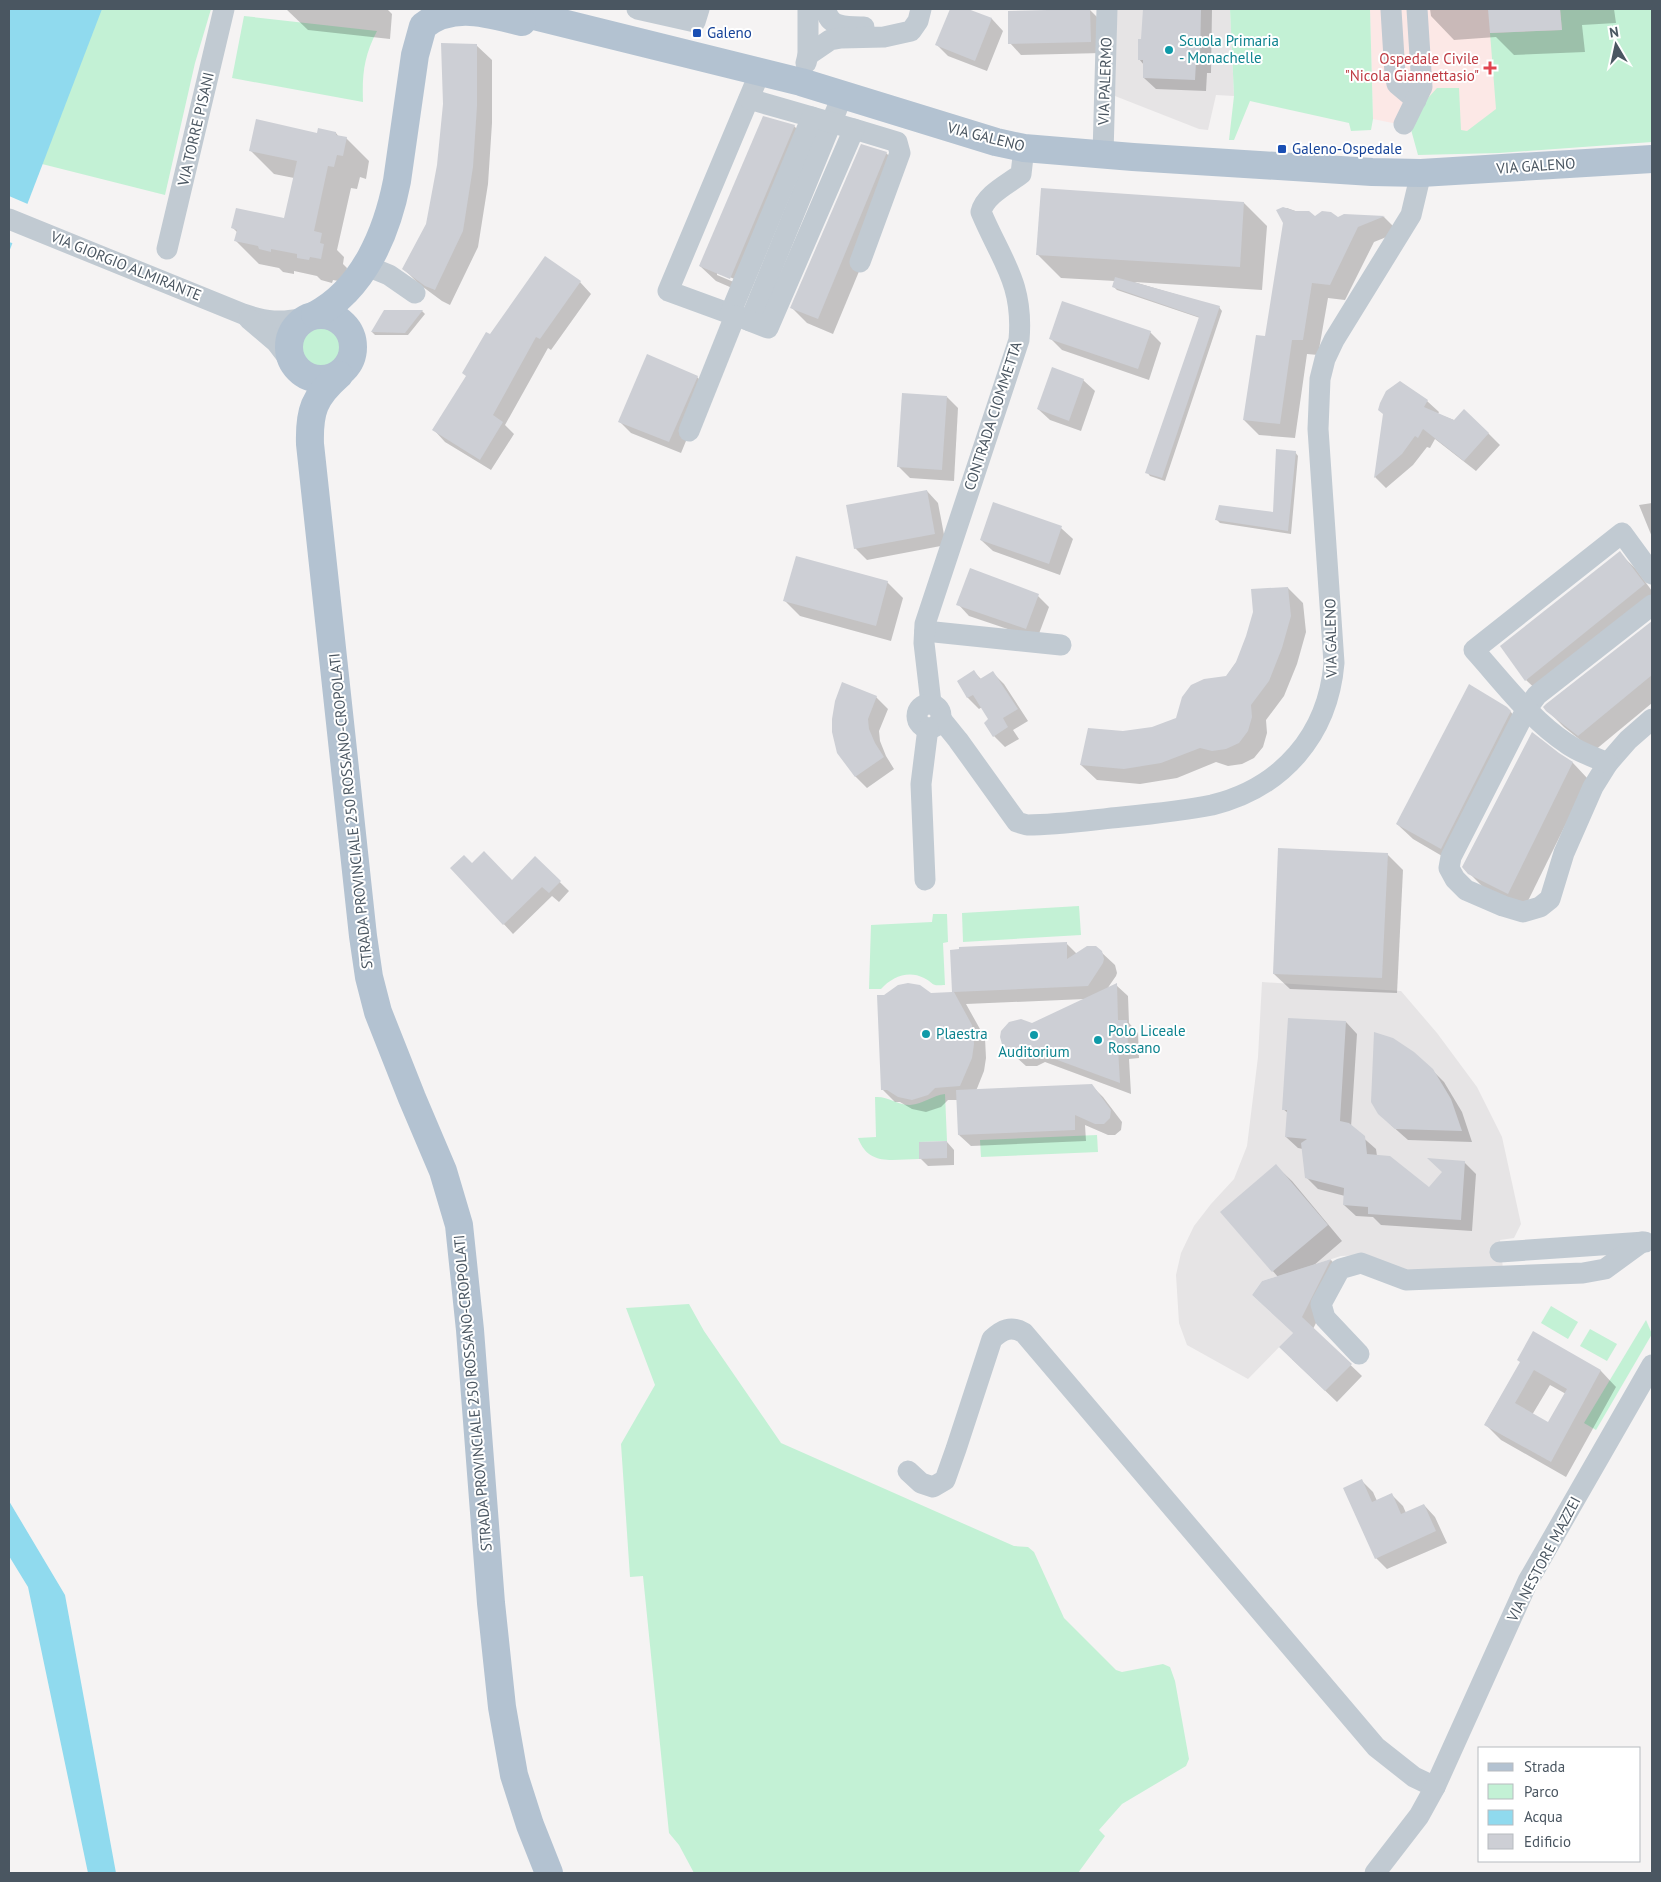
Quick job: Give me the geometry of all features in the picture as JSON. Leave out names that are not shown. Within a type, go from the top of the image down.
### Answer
[{"type":"main road","name":"VIA GALENO","points":[[506,9],[801,82],[996,142],[1024,148],[1372,172],[1421,173],[1652,158]]},
{"type":"main road","points":[[310,317],[327,315],[337,319],[346,326],[351,336],[354,346],[352,357],[347,367],[339,375],[318,380],[298,372],[288,354],[290,338],[297,324],[335,303],[344,294],[353,284],[378,245],[393,200],[418,25],[442,15],[463,10],[485,13],[580,36],[594,30],[585,18],[543,9]]},
{"type":"main road","points":[[351,336],[353,305],[369,260]]},
{"type":"main road","name":"STRADA PROVINCIALE 250 ROSSANO-CROPOLATI","points":[[292,364],[296,374],[302,419],[310,444]]},
{"type":"main road","name":"STRADA PROVINCIALE 250 ROSSANO-CROPOLATI","points":[[339,375],[322,392],[311,412],[310,444],[363,936],[369,978],[378,1012],[443,1171],[459,1226],[470,1330],[492,1612],[502,1707],[516,1782],[530,1825],[550,1873]]},
{"type":"street","name":"VIA TORRE PISANI","points":[[167,249],[224,9]]},
{"type":"street","points":[[650,10],[695,22],[699,9]]},
{"type":"street","points":[[801,82],[808,55],[808,9]]},
{"type":"street","points":[[826,9],[831,22],[848,27],[903,26],[920,15]]},
{"type":"street","name":"VIA PALERMO","points":[[1103,154],[1107,9]]},
{"type":"street","points":[[1404,124],[1422,87],[1417,9]]},
{"type":"street","points":[[1391,10],[1397,84],[1416,100]]},
{"type":"street","points":[[808,55],[830,40],[884,37],[911,31],[920,15]]},
{"type":"street","points":[[760,72],[668,291],[768,328],[854,129]]},
{"type":"street","points":[[689,431],[822,120],[843,94]]},
{"type":"street","points":[[749,99],[897,142],[900,152],[860,262]]},
{"type":"street","name":"CONTRADA CIOMMETTA","points":[[924,880],[921,784],[933,717],[924,643],[925,624],[1019,340],[1020,317],[1012,275],[982,212],[983,205],[989,198],[1021,174],[1024,148]]},
{"type":"street","name":"VIA GALENO","points":[[933,717],[958,740],[1017,822],[1027,825],[1183,810],[1214,804],[1243,794],[1263,784],[1282,771],[1303,750],[1317,726],[1327,700],[1333,680],[1334,663],[1318,429],[1320,378],[1325,359],[1334,340],[1411,215],[1421,173]]},
{"type":"street","name":"VIA GIORGIO ALMIRANTE","points":[[9,219],[243,314]]},
{"type":"street","points":[[369,260],[415,293]]},
{"type":"street","points":[[243,314],[263,320],[282,322],[310,317]]},
{"type":"street","points":[[243,314],[270,336],[292,364]]},
{"type":"street","points":[[1608,763],[1564,743],[1527,708],[1474,650],[1622,533],[1652,574]]},
{"type":"street","points":[[1652,604],[1537,695],[1527,708],[1451,857],[1450,868],[1455,879],[1466,890],[1503,906],[1524,912],[1540,907],[1550,899],[1564,853],[1593,786],[1608,763],[1628,740],[1652,719]]},
{"type":"street","points":[[925,631],[1060,645]]},
{"type":"street","points":[[1500,1252],[1647,1242]]},
{"type":"street","points":[[1359,1354],[1325,1318],[1321,1304],[1340,1269],[1361,1263],[1406,1280],[1583,1273],[1605,1270],[1647,1242]]},
{"type":"street","points":[[908,1471],[921,1483],[933,1487],[945,1480],[992,1339],[1006,1328],[1017,1329],[1030,1340],[1376,1747],[1414,1777],[1435,1787]]},
{"type":"street","name":"VIA NESTORE MAZZEI","points":[[1375,1873],[1419,1816],[1435,1787],[1528,1581],[1652,1365]]},
{"type":"shaded area","points":[[1117,9],[1230,9],[1234,96],[1216,95],[1208,130],[1199,129],[1115,96]]},
{"type":"shaded area","name":"Ospedale Civile \"Nicola Giannettasio\"","points":[[1370,9],[1630,9],[1466,138],[1373,119]]},
{"type":"shaded area","points":[[1262,982],[1401,991],[1437,1033],[1477,1087],[1502,1137],[1521,1224],[1514,1238],[1500,1240],[1503,1269],[1410,1273],[1364,1255],[1341,1256],[1262,1281],[1252,1295],[1293,1333],[1248,1379],[1187,1345],[1179,1323],[1176,1275],[1181,1253],[1194,1226],[1234,1179],[1247,1146],[1258,1057]]},
{"type":"green space","points":[[101,9],[211,9],[195,63],[165,195],[42,164]]},
{"type":"green space","points":[[1230,9],[1370,9],[1373,119],[1371,130],[1351,131],[1349,123],[1250,101],[1234,140],[1229,140],[1234,96]]},
{"type":"green space","points":[[1560,9],[1652,9],[1652,142],[1499,153],[1418,155],[1410,126],[1418,109],[1437,88],[1459,88],[1461,130],[1467,131],[1496,109],[1490,33],[1562,30]]},
{"type":"green space","points":[[244,16],[377,31],[369,49],[365,65],[363,102],[232,78]]},
{"type":"green space","points":[[321,325],[333,329],[339,335],[343,347],[339,359],[333,365],[321,369],[309,365],[303,359],[299,347],[303,335],[309,329]]},
{"type":"green space","points":[[1079,906],[1081,935],[963,942],[962,913]]},
{"type":"green space","points":[[933,914],[947,914],[948,942],[943,943],[945,985],[934,985],[924,978],[906,975],[895,978],[881,989],[869,989],[871,925],[932,922]]},
{"type":"green space","points":[[945,1094],[947,1141],[919,1142],[919,1159],[883,1159],[869,1154],[863,1147],[858,1138],[876,1137],[875,1097],[910,1105]]},
{"type":"green space","points":[[1097,1135],[1098,1152],[981,1157],[980,1140]]},
{"type":"green space","points":[[689,1304],[704,1331],[781,1443],[1014,1546],[1028,1547],[1034,1552],[1064,1618],[1116,1670],[1122,1672],[1163,1664],[1170,1667],[1175,1681],[1189,1759],[1186,1766],[1122,1804],[1099,1830],[1105,1836],[1078,1873],[694,1873],[679,1845],[669,1833],[643,1576],[630,1577],[621,1444],[655,1385],[626,1308]]},
{"type":"green space","points":[[1551,1306],[1578,1322],[1568,1339],[1541,1323]]},
{"type":"green space","points":[[1646,1320],[1652,1334],[1596,1430],[1584,1423]]},
{"type":"green space","points":[[1590,1329],[1617,1344],[1607,1361],[1580,1346]]},
{"type":"water","points":[[9,9],[102,9],[9,252]]},
{"type":"water","points":[[9,1501],[65,1595],[116,1873],[88,1873],[28,1587],[9,1556]]},
{"type":"pier","points":[[9,196],[30,205],[15,244],[9,242]]},
{"type":"building","points":[[950,9],[968,9],[992,18],[975,61],[935,45]]},
{"type":"building","points":[[1090,9],[1091,42],[1008,44],[1008,11]]},
{"type":"building","name":"Scuola Primaria - Monachelle","points":[[1143,9],[1201,9],[1200,62],[1196,62],[1195,80],[1143,78],[1143,60],[1138,60],[1138,39],[1141,39]]},
{"type":"building","points":[[1488,9],[1560,9],[1562,30],[1490,33]]},
{"type":"building","points":[[441,43],[477,44],[477,106],[473,167],[463,231],[435,290],[425,286],[402,269],[426,224],[437,165],[443,104]]},
{"type":"building","points":[[763,116],[795,125],[730,279],[699,266]]},
{"type":"building","points":[[256,119],[317,133],[318,128],[336,132],[336,135],[347,137],[343,156],[337,155],[334,167],[328,166],[314,231],[322,233],[320,243],[324,244],[321,259],[310,257],[309,260],[297,258],[297,254],[271,249],[271,252],[259,249],[258,246],[234,241],[237,230],[231,228],[236,208],[284,218],[297,161],[249,151]]},
{"type":"building","points":[[861,144],[887,152],[818,319],[790,308]]},
{"type":"building","points":[[1041,188],[1244,202],[1240,267],[1036,255]]},
{"type":"building","points":[[1283,207],[1295,211],[1309,211],[1315,216],[1322,211],[1331,212],[1338,217],[1344,214],[1385,216],[1358,227],[1330,285],[1312,283],[1303,340],[1292,340],[1280,424],[1243,420],[1256,335],[1265,336],[1283,223],[1276,210]]},
{"type":"building","points":[[545,256],[581,281],[540,339],[536,337],[493,415],[503,422],[480,460],[432,430],[466,376],[462,373],[486,332],[490,334]]},
{"type":"building","points":[[1115,277],[1220,306],[1162,478],[1145,473],[1199,317],[1112,287]]},
{"type":"building","points":[[1062,301],[1151,331],[1138,369],[1049,339]]},
{"type":"building","points":[[384,310],[423,310],[405,333],[371,332]]},
{"type":"building","points":[[647,354],[698,376],[669,442],[618,422]]},
{"type":"building","points":[[1052,367],[1084,379],[1069,421],[1037,409]]},
{"type":"building","points":[[1400,381],[1428,400],[1424,407],[1454,420],[1464,409],[1489,433],[1464,461],[1423,429],[1418,438],[1415,436],[1402,454],[1374,478],[1383,414],[1378,410],[1386,391]]},
{"type":"building","points":[[902,393],[947,396],[942,470],[897,467]]},
{"type":"building","points":[[1276,449],[1296,451],[1288,531],[1215,520],[1219,505],[1273,512]]},
{"type":"building","points":[[927,490],[935,534],[854,549],[846,505]]},
{"type":"building","points":[[993,502],[1062,526],[1049,564],[980,540]]},
{"type":"building","points":[[1620,551],[1645,584],[1525,681],[1500,646]]},
{"type":"building","points":[[796,556],[888,581],[876,626],[783,601]]},
{"type":"building","points":[[970,568],[1039,594],[1026,629],[956,605]]},
{"type":"building","points":[[1288,587],[1291,616],[1282,648],[1269,681],[1251,705],[1252,717],[1248,731],[1239,743],[1226,749],[1212,751],[1200,748],[1161,763],[1124,769],[1080,765],[1088,728],[1123,731],[1152,727],[1176,718],[1182,697],[1191,685],[1204,679],[1226,676],[1236,662],[1253,612],[1251,589]]},
{"type":"building","points":[[1652,621],[1652,675],[1578,736],[1546,711],[1543,707],[1546,704]]},
{"type":"building","points":[[974,670],[980,679],[993,671],[1018,709],[1003,718],[1008,727],[993,737],[984,723],[988,719],[973,695],[967,698],[957,681]]},
{"type":"building","points":[[842,682],[877,696],[868,719],[869,729],[884,757],[855,777],[837,753],[832,732],[835,701]]},
{"type":"building","points":[[1469,684],[1511,711],[1441,849],[1396,824]]},
{"type":"building","points":[[1532,732],[1573,762],[1508,894],[1468,874],[1462,867]]},
{"type":"building","points":[[1278,848],[1388,853],[1382,978],[1273,974]]},
{"type":"building","points":[[484,851],[512,880],[535,856],[561,881],[549,893],[542,887],[503,925],[450,868],[464,855],[472,863]]},
{"type":"building","points":[[1067,942],[1067,959],[1087,946],[1096,946],[1102,951],[1103,963],[1088,986],[954,992],[972,1025],[974,1044],[972,1058],[960,1086],[935,1088],[928,1095],[912,1100],[898,1097],[887,1090],[881,1090],[877,995],[884,995],[898,985],[908,983],[920,985],[931,993],[952,992],[950,950],[959,949],[959,947]]},
{"type":"building","points":[[1117,983],[1118,1020],[1127,1020],[1128,1047],[1118,1048],[1120,1083],[1033,1051],[1019,1056],[1003,1048],[1000,1037],[1001,1031],[1009,1022],[1021,1019],[1032,1023]]},
{"type":"building","points":[[1288,1018],[1346,1021],[1340,1121],[1349,1123],[1365,1136],[1367,1154],[1390,1156],[1429,1187],[1442,1172],[1427,1158],[1465,1161],[1461,1220],[1368,1214],[1368,1207],[1343,1205],[1344,1188],[1305,1178],[1301,1143],[1307,1139],[1285,1137],[1287,1110],[1282,1110]]},
{"type":"building","points":[[1374,1032],[1393,1038],[1414,1052],[1433,1069],[1451,1099],[1462,1131],[1395,1129],[1378,1114],[1371,1102]]},
{"type":"building","points":[[1092,1084],[1111,1110],[1110,1118],[1104,1124],[1095,1124],[1075,1115],[1075,1130],[958,1135],[956,1090]]},
{"type":"building","points":[[947,1141],[947,1158],[919,1159],[919,1142]]},
{"type":"building","points":[[1276,1164],[1328,1225],[1272,1272],[1220,1212]]},
{"type":"building","points":[[1331,1259],[1302,1317],[1352,1364],[1325,1391],[1279,1347],[1293,1333],[1252,1295],[1262,1281]]},
{"type":"building","points":[[1533,1331],[1601,1370],[1551,1462],[1484,1425],[1520,1362],[1517,1360]],"holes":[[[1534,1370],[1567,1389],[1548,1422],[1515,1403]]]},
{"type":"building","points":[[1362,1479],[1372,1502],[1392,1493],[1401,1514],[1424,1504],[1436,1531],[1375,1559],[1343,1488]]},
{"type":"place","name":"Galeno","points":[[697,33]]},
{"type":"place","name":"Scuola Primaria - Monachelle","points":[[1169,50]]},
{"type":"place","name":"Ospedale Civile \"Nicola Giannettasio\"","points":[[1490,68]]},
{"type":"place","name":"Galeno-Ospedale","points":[[1282,149]]},
{"type":"place","name":"Plaestra","points":[[926,1034]]},
{"type":"place","name":"Auditorium","points":[[1034,1035]]},
{"type":"place","name":"Polo Liceale Rossano","points":[[1098,1040]]}]
